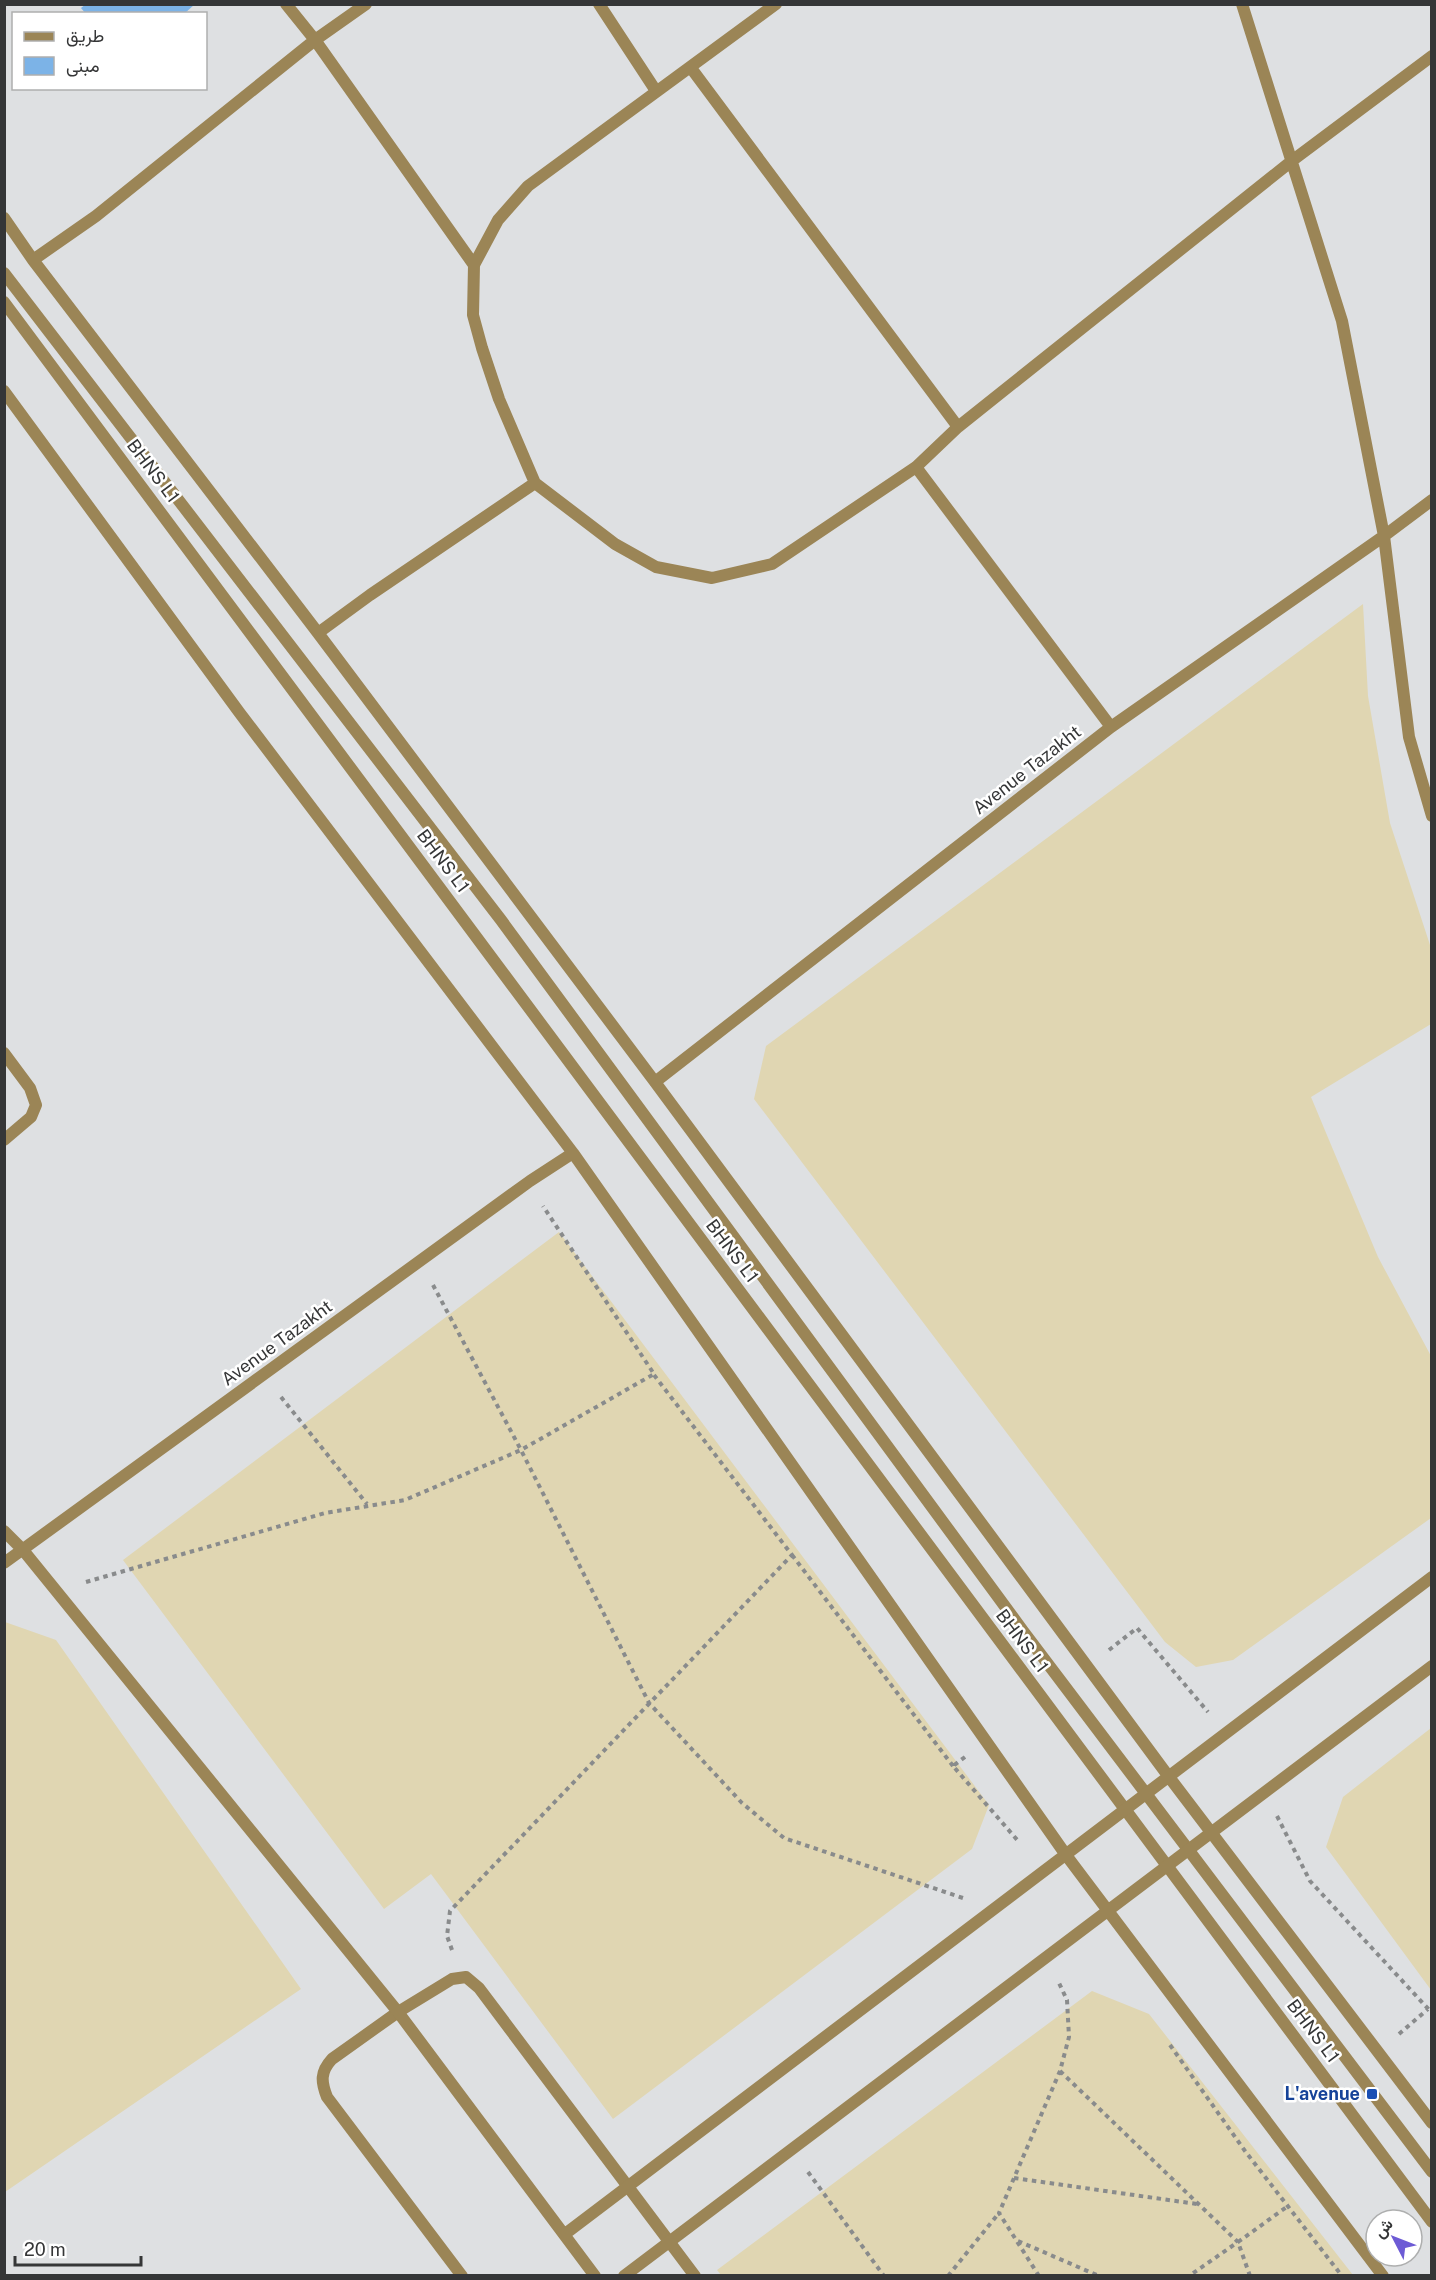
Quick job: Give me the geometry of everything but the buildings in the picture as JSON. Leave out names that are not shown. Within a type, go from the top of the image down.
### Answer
[{"type":"street","points":[[286,4],[315,40],[474,265]]},
{"type":"street","points":[[33,260],[96,216],[315,40],[366,4]]},
{"type":"street","points":[[599,4],[656,91]]},
{"type":"street","points":[[776,4],[528,186],[498,220],[474,265],[473,315],[482,348],[499,399],[535,483],[615,544],[656,567],[712,578],[772,564],[916,467],[958,428],[1293,160],[1431,56]]},
{"type":"street","points":[[1242,4],[1342,321],[1384,536],[1409,737],[1431,816]]},
{"type":"street","points":[[691,68],[958,428]]},
{"type":"street","points":[[4,218],[33,260],[318,633],[656,1082],[1168,1777],[1431,2123]]},
{"type":"street","name":"BHNS L1","points":[[4,273],[501,920],[1029,1640],[1431,2172]]},
{"type":"street","name":"BHNS L1","points":[[4,302],[1431,2222]]},
{"type":"street","points":[[4,391],[239,712],[573,1153],[1066,1855],[1383,2276]]},
{"type":"street","points":[[916,467],[1112,727]]},
{"type":"street","points":[[318,633],[535,483]]},
{"type":"street","name":"Avenue Tazakht","points":[[656,1082],[1112,727],[1384,536],[1431,500]]},
{"type":"street","points":[[4,1053],[30,1088],[36,1105],[31,1117],[4,1140]]},
{"type":"street","name":"Avenue Tazakht","points":[[4,1563],[530,1181],[573,1153]]},
{"type":"street","points":[[4,1531],[23,1550],[398,2012],[595,2276]]},
{"type":"street","points":[[565,2234],[1431,1577]]},
{"type":"street","points":[[624,2276],[1431,1666]]},
{"type":"street","points":[[462,2276],[327,2097],[322,2078],[324,2067],[332,2059],[398,2012],[452,1979],[461,1977],[466,1977],[479,1988],[695,2276]]},
{"type":"path","points":[[530,1181],[552,1222],[654,1374],[953,1766]]},
{"type":"path","points":[[420,1261],[521,1450],[649,1703],[742,1803],[784,1838],[996,1909]]},
{"type":"path","points":[[56,1591],[325,1513],[367,1504],[405,1500],[521,1450],[654,1374]]},
{"type":"path","points":[[264,1375],[367,1504]]},
{"type":"path","points":[[461,1977],[447,1936],[450,1911],[792,1554]]},
{"type":"path","points":[[1088,1667],[1137,1628],[1226,1734]]},
{"type":"path","points":[[1264,1791],[1310,1881],[1430,2011],[1378,2052]]},
{"type":"path","points":[[948,2276],[999,2213],[1060,2071],[1069,2037],[1067,2000],[1047,1956]]},
{"type":"path","points":[[1169,2043],[1245,2151],[1342,2276]]},
{"type":"path","points":[[1060,2071],[1238,2242],[1250,2276]]},
{"type":"path","points":[[791,2150],[884,2276]]},
{"type":"path","points":[[1014,2178],[1198,2204]]},
{"type":"path","points":[[1189,2276],[1288,2206]]},
{"type":"path","points":[[999,2213],[1039,2276]]},
{"type":"path","points":[[1017,2241],[1099,2276]]},
{"type":"sand","points":[[1363,604],[1368,696],[1390,823],[1431,948],[1431,1024],[1311,1097],[1378,1257],[1431,1356],[1431,1518],[1233,1660],[1196,1667],[1165,1642],[754,1099],[766,1046]]},
{"type":"sand","points":[[559,1232],[989,1805],[972,1849],[613,2119],[431,1874],[384,1909],[123,1560]]},
{"type":"sand","points":[[5,1622],[56,1640],[301,1989],[5,2192]]},
{"type":"sand","points":[[1431,1728],[1431,1990],[1326,1847],[1343,1797]]},
{"type":"sand","points":[[1092,1991],[1149,2014],[1353,2275],[721,2275],[717,2270]]},
{"type":"place","name":"L'avenue","points":[[1372,2094]]}]
